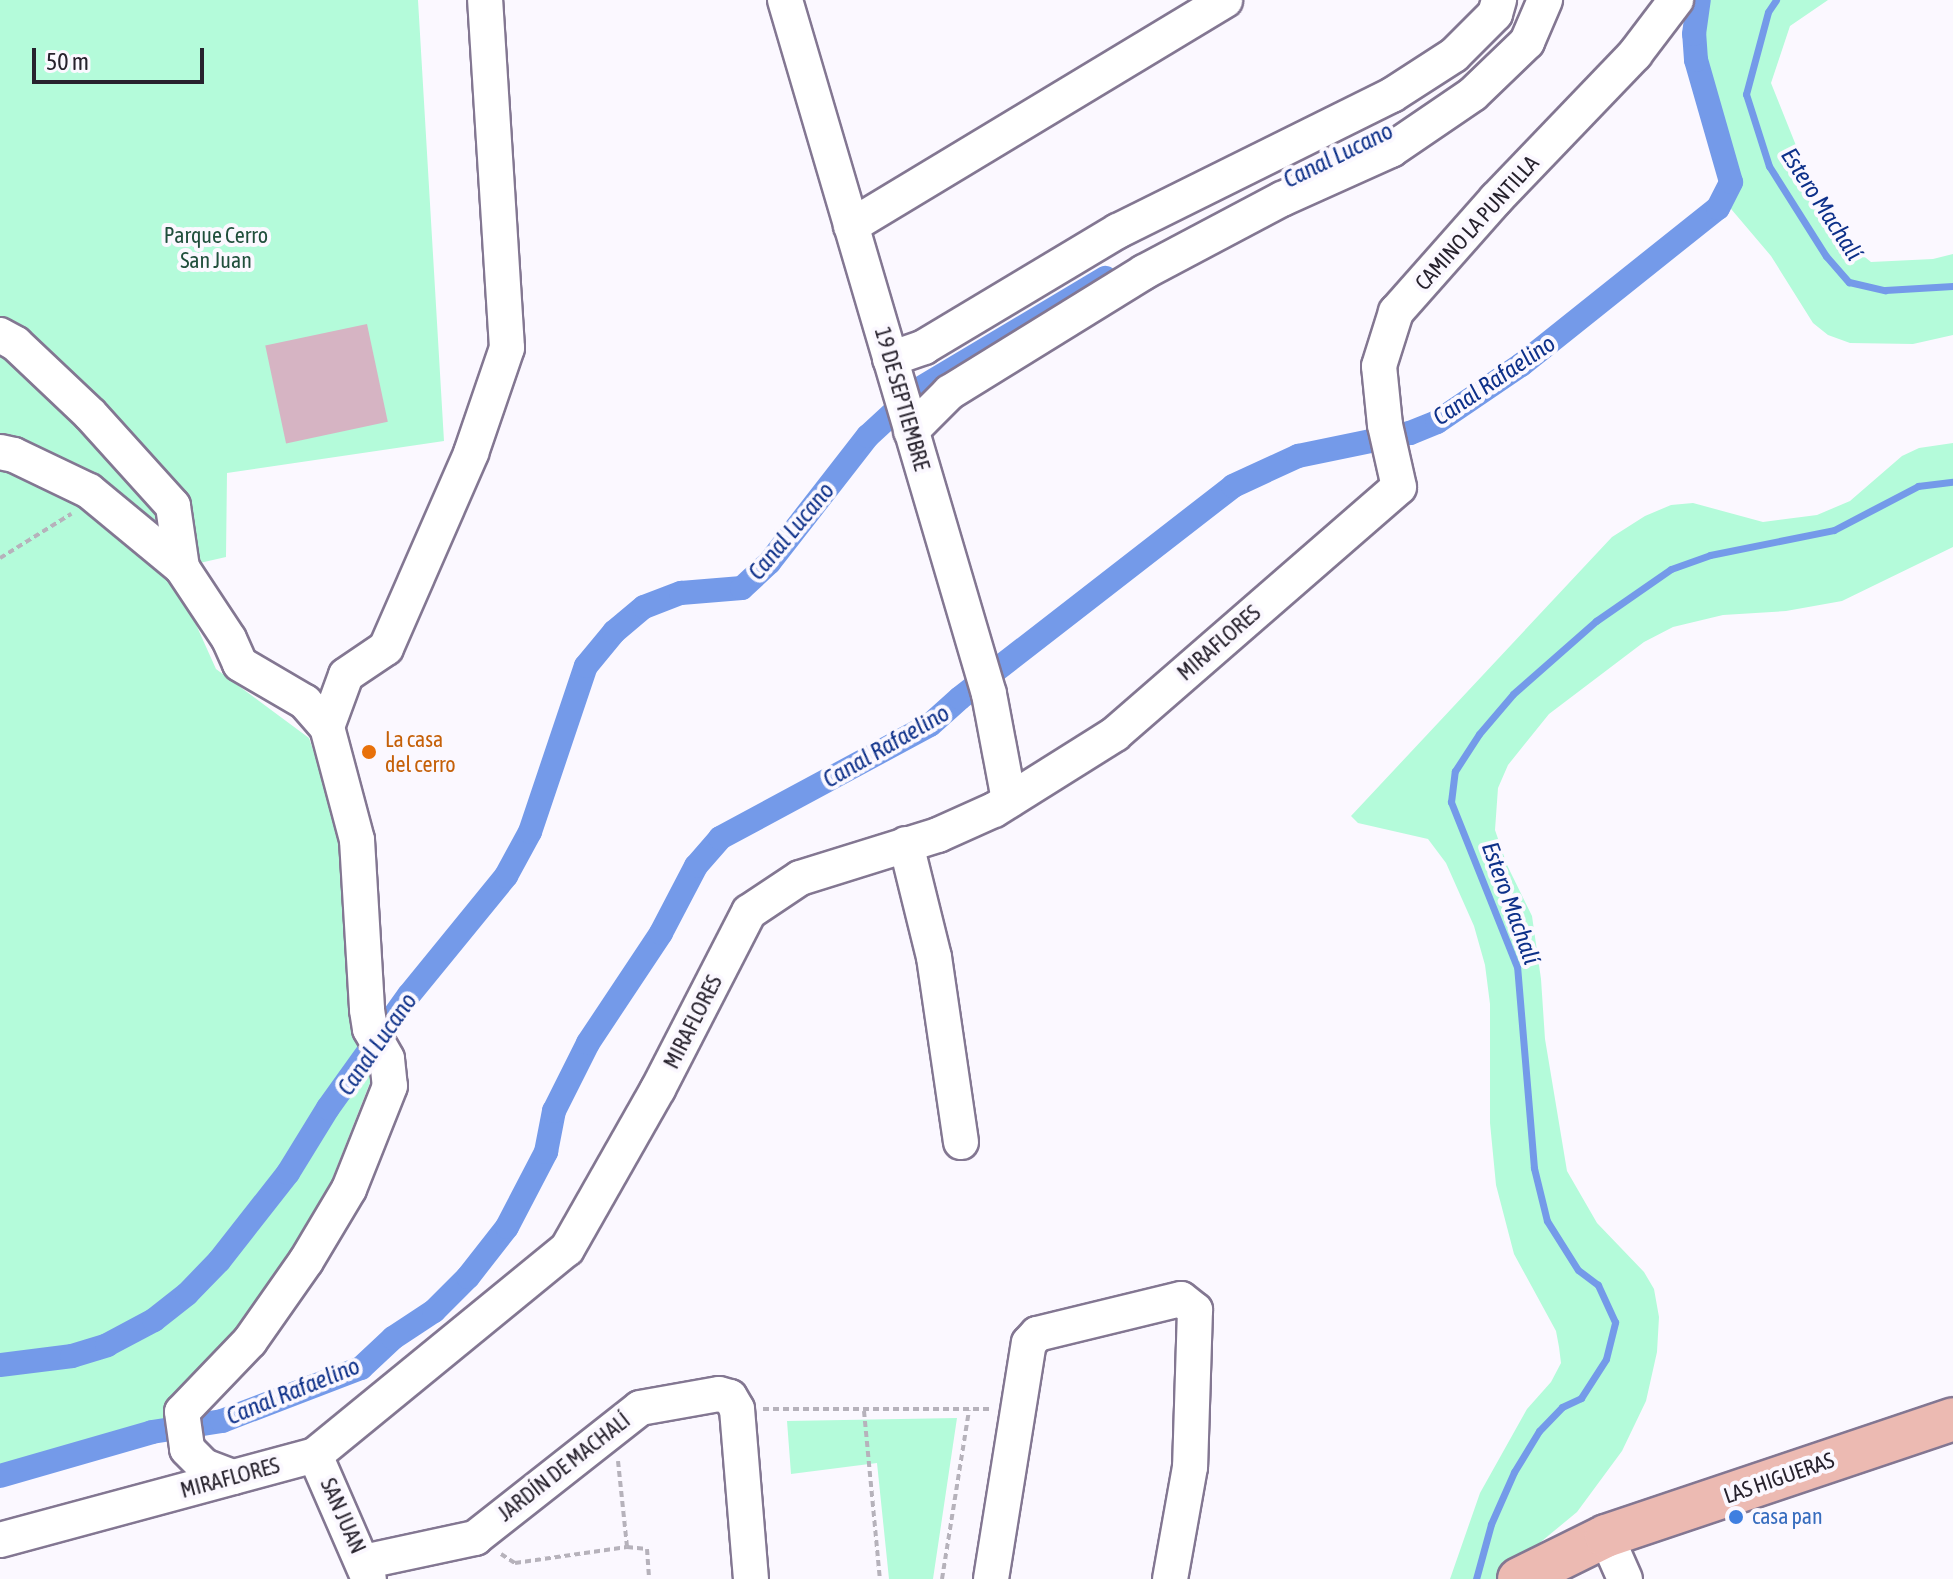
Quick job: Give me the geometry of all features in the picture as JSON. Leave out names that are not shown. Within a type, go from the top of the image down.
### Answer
[{"type":"main road","name":"LAS HIGUERAS","points":[[1519,1579],[1606,1536],[1953,1419]]},
{"type":"street","name":"19 DE SEPTIEMBRE","points":[[785,0],[984,679],[1009,800]]},
{"type":"street","points":[[851,226],[1188,9],[1225,0]]},
{"type":"street","points":[[902,400],[924,347],[1118,231],[1392,95],[1454,55],[1495,14],[1499,0]]},
{"type":"street","points":[[902,400],[950,392],[1144,272],[1282,199],[1391,150],[1473,94],[1527,42],[1545,0]]},
{"type":"street","name":"CAMINO LA PUNTILLA","points":[[1399,487],[1388,439],[1379,366],[1396,312],[1496,199],[1635,54],[1676,0]]},
{"type":"street","points":[[327,727],[346,675],[386,648],[471,453],[507,348],[494,3]]},
{"type":"street","points":[[0,335],[16,344],[90,414],[173,506],[182,568]]},
{"type":"street","points":[[0,452],[14,455],[97,498],[182,568],[229,639],[240,664],[305,702],[327,727],[357,840],[370,1029],[387,1059],[390,1086],[349,1189],[306,1261],[250,1341],[182,1424],[187,1449],[204,1466],[233,1477]]},
{"type":"street","name":"MIRAFLORES","points":[[0,1540],[315,1455],[567,1249],[658,1089],[749,912],[800,878],[938,835],[1009,800],[1115,734],[1399,487]]},
{"type":"street","points":[[906,844],[934,957],[961,1142]]},
{"type":"street","points":[[991,1579],[1029,1343],[1037,1334],[1181,1299],[1195,1310],[1190,1467],[1170,1579]]},
{"type":"street","name":"JARDÍN DE MACHALÍ","points":[[366,1570],[475,1538],[640,1408],[719,1394],[730,1397],[737,1409]]},
{"type":"street","points":[[737,1409],[751,1579]]},
{"type":"street","name":"SAN JUAN","points":[[315,1455],[366,1570]]},
{"type":"street","points":[[1606,1536],[1625,1579]]},
{"type":"path","points":[[0,558],[97,498]]},
{"type":"path","points":[[737,1409],[1018,1409]]},
{"type":"path","points":[[942,1579],[969,1410]]},
{"type":"path","points":[[864,1411],[880,1579]]},
{"type":"path","points":[[614,1427],[627,1547]]},
{"type":"path","points":[[475,1538],[515,1563],[627,1547],[647,1549],[649,1579]]},
{"type":"green space","name":"Parque Cerro San Juan","points":[[0,0],[418,0],[444,441],[227,473],[226,557],[182,567],[185,600],[216,669],[309,738],[342,834],[357,1022],[373,1075],[323,1202],[215,1365],[152,1432],[0,1476]]},
{"type":"green space","points":[[1704,0],[1828,0],[1790,26],[1771,83],[1829,228],[1871,262],[1933,259],[1953,254],[1953,335],[1913,344],[1850,343],[1828,335],[1813,323],[1771,256],[1726,203],[1734,188],[1700,59],[1698,32],[1700,6]]},
{"type":"green space","points":[[1953,443],[1953,547],[1842,601],[1786,611],[1723,615],[1673,627],[1644,642],[1549,714],[1508,765],[1498,788],[1495,830],[1507,865],[1532,916],[1545,1039],[1567,1171],[1597,1223],[1644,1272],[1654,1289],[1659,1317],[1657,1352],[1646,1401],[1622,1451],[1577,1512],[1531,1550],[1509,1579],[1450,1579],[1480,1493],[1527,1409],[1551,1382],[1561,1363],[1559,1347],[1556,1331],[1514,1254],[1496,1185],[1490,1123],[1490,1004],[1485,965],[1474,926],[1446,863],[1428,839],[1358,823],[1351,816],[1612,537],[1645,516],[1671,505],[1693,503],[1763,522],[1817,515],[1850,501],[1902,456],[1919,448]]},
{"type":"green space","points":[[957,1418],[933,1579],[889,1579],[877,1463],[791,1474],[787,1421]]},
{"type":"building","points":[[367,324],[388,422],[286,443],[265,346]]},
{"type":"waterway","name":"Canal Rafaelino","points":[[0,1476],[152,1432],[222,1421],[361,1368],[393,1338],[434,1311],[468,1277],[507,1227],[546,1152],[554,1111],[588,1043],[661,933],[696,866],[720,838],[930,725],[960,698],[1233,486],[1298,456],[1410,433],[1437,422],[1521,365],[1718,208],[1731,182],[1696,60],[1694,34],[1699,0]]},
{"type":"waterway","name":"Estero Machalí","points":[[1776,0],[1768,12],[1746,94],[1769,166],[1826,256],[1849,282],[1885,290],[1953,286]]},
{"type":"waterway","name":"Canal Lucano","points":[[0,1365],[72,1356],[107,1345],[154,1320],[187,1294],[219,1261],[288,1173],[328,1108],[409,995],[506,876],[530,832],[586,666],[614,632],[644,607],[681,593],[742,588],[769,563],[868,436],[919,389],[1105,278]]},
{"type":"waterway","name":"Estero Machalí","points":[[1476,1579],[1491,1524],[1514,1472],[1539,1431],[1562,1407],[1581,1398],[1606,1359],[1615,1322],[1598,1285],[1578,1270],[1547,1221],[1534,1168],[1517,967],[1451,802],[1455,771],[1479,734],[1513,694],[1596,621],[1671,569],[1710,555],[1834,530],[1918,486],[1953,482]]},
{"type":"place","name":"La casa del cerro","points":[[369,752]]},
{"type":"place","name":"casa pan","points":[[1736,1517]]}]
